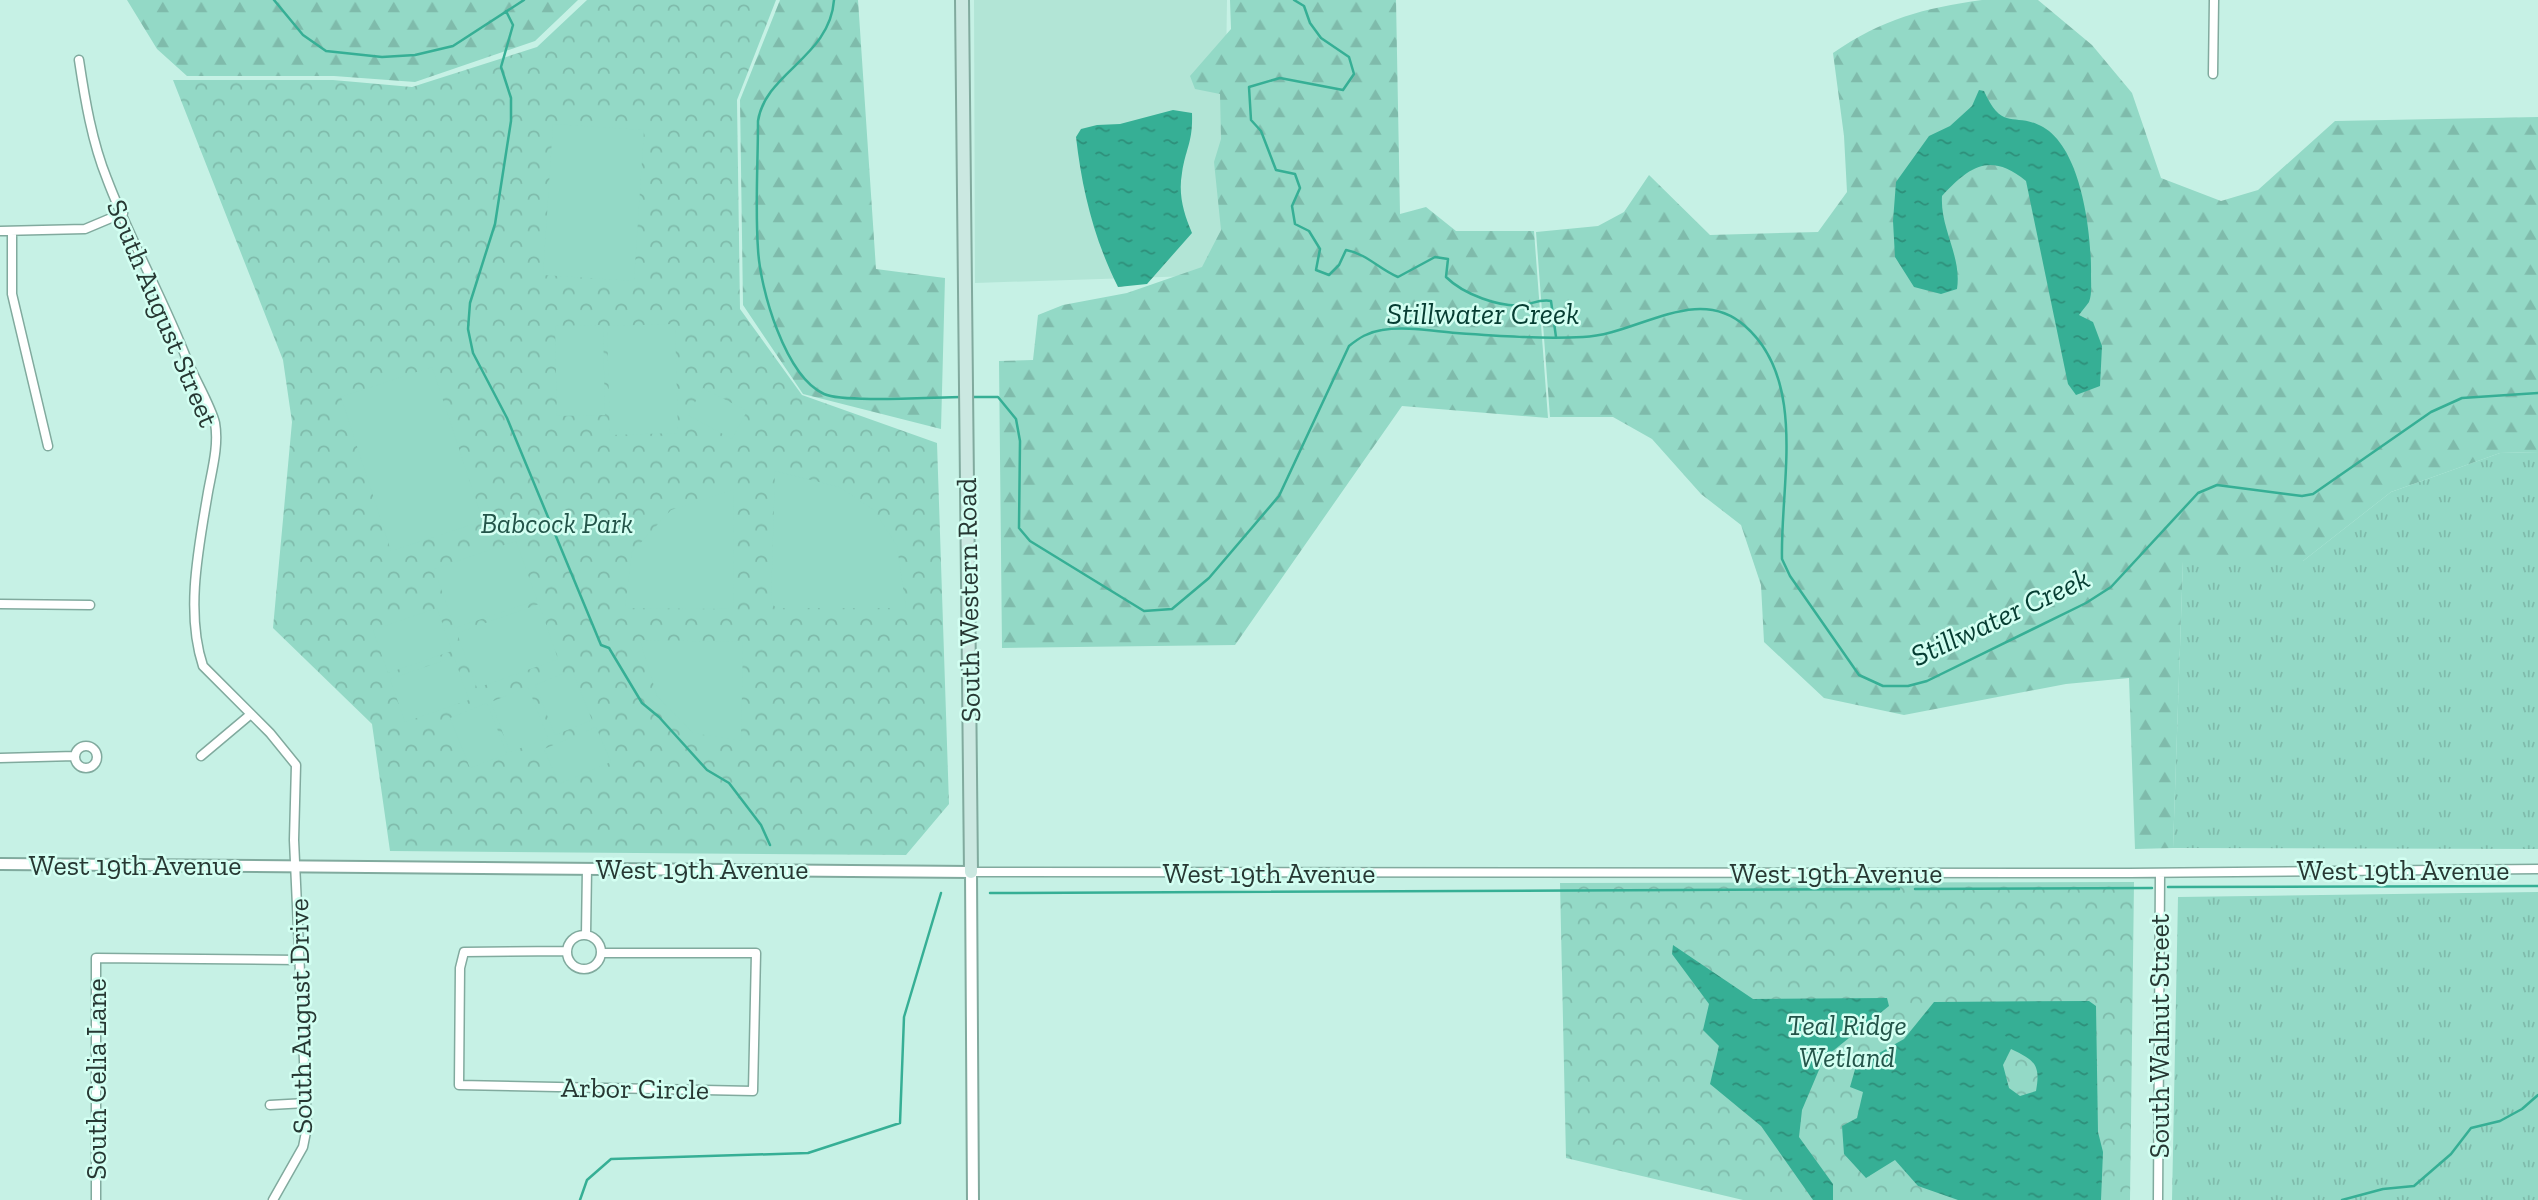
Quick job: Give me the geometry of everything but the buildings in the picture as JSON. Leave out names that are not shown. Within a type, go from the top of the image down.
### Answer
[{"type":"main road","name":"South Western Road","points":[[962,0],[971,872]]},
{"type":"street","points":[[2213,74],[2214,0]]},
{"type":"street","name":"South August Street","points":[[79,60],[85,101],[107,179],[164,300],[214,421],[214,455],[198,552],[198,653],[203,666],[251,714],[296,765],[294,840],[297,866]]},
{"type":"street","points":[[0,232],[85,229],[123,213]]},
{"type":"street","points":[[12,232],[12,294],[48,446]]},
{"type":"street","points":[[0,604],[90,605]]},
{"type":"street","points":[[201,756],[251,714]]},
{"type":"street","points":[[0,758],[75,756]]},
{"type":"street","name":"West 19th Avenue","points":[[0,864],[971,872],[2160,873],[2538,869]]},
{"type":"street","name":"South August Drive","points":[[273,1200],[303,1147],[307,1128],[297,866]]},
{"type":"street","points":[[586,935],[587,867]]},
{"type":"street","name":"South Western Road","points":[[971,872],[972,1200]]},
{"type":"street","name":"South Walnut Street","points":[[2158,1200],[2160,873]]},
{"type":"street","points":[[586,935],[599,943],[601,953],[593,966],[583,968],[570,961],[567,951],[571,940],[586,935]]},
{"type":"street","name":"Arbor Circle","points":[[567,951],[464,952],[460,968],[459,1085],[753,1091],[756,953],[601,953]]},
{"type":"street","name":"South Celia Lane","points":[[96,1200],[96,958],[299,960]]},
{"type":"street","points":[[270,1105],[306,1103]]},
{"type":"shaded area","points":[[974,0],[1227,0],[1223,275],[975,283]]},
{"type":"green space","points":[[127,0],[578,0],[535,41],[415,82],[334,76],[187,76],[157,49]]},
{"type":"green space","name":"Babcock Park","points":[[587,0],[776,0],[737,100],[740,309],[802,395],[937,443],[949,804],[906,855],[390,851],[372,724],[273,628],[292,422],[283,360],[173,80],[333,80],[412,87],[537,47]]},
{"type":"green space","points":[[780,0],[858,0],[876,269],[945,278],[941,429],[803,394],[743,305],[740,100]]},
{"type":"green space","points":[[1230,0],[1396,0],[1400,214],[1426,207],[1456,231],[1534,231],[1548,418],[1402,406],[1235,645],[1002,648],[999,361],[1033,360],[1038,315],[1063,305],[1127,293],[1202,267],[1221,230],[1214,162],[1221,139],[1220,94],[1195,89],[1190,76],[1231,29]]},
{"type":"green space","points":[[1982,0],[2038,0],[2092,45],[2132,93],[2161,178],[2221,201],[2258,190],[2335,121],[2538,117],[2538,452],[2500,453],[2391,492],[2303,561],[2183,561],[2173,848],[2135,849],[2129,678],[2066,684],[1904,715],[1824,698],[1764,642],[1761,585],[1741,525],[1701,494],[1652,439],[1613,417],[1550,417],[1536,232],[1598,226],[1624,212],[1649,175],[1710,235],[1818,232],[1847,192],[1844,136],[1833,53],[1886,23],[1922,11]]},
{"type":"green space","points":[[553,124],[644,130],[634,281],[543,275]]},
{"type":"green space","points":[[675,324],[678,433],[610,435],[607,326]]},
{"type":"green space","points":[[603,325],[605,415],[557,416],[555,326]]},
{"type":"green space","points":[[432,367],[483,521],[391,551],[341,397]]},
{"type":"green space","points":[[703,388],[747,411],[732,439],[688,415]]},
{"type":"green space","points":[[2538,452],[2538,849],[2173,848],[2183,561],[2303,561],[2391,492],[2500,453]]},
{"type":"green space","points":[[775,471],[839,487],[874,510],[897,546],[906,608],[776,608],[771,602]]},
{"type":"green space","points":[[734,489],[733,609],[625,608],[632,552],[671,510]]},
{"type":"green space","points":[[516,541],[537,600],[455,628],[434,569]]},
{"type":"green space","points":[[539,604],[558,659],[477,688],[457,633]]},
{"type":"green space","points":[[437,608],[452,651],[388,673],[373,630]]},
{"type":"green space","points":[[640,640],[743,642],[741,741],[693,733],[657,696]]},
{"type":"green space","points":[[454,657],[469,700],[405,722],[390,679]]},
{"type":"green space","points":[[572,670],[592,720],[555,735],[535,685]]},
{"type":"green space","points":[[528,687],[548,738],[510,752],[491,702]]},
{"type":"green space","points":[[487,703],[507,754],[470,768],[450,718]]},
{"type":"green space","points":[[596,727],[611,762],[559,784],[544,749]]},
{"type":"green space","name":"Teal Ridge Wetland","points":[[2134,882],[2130,1200],[1743,1200],[1566,1158],[1560,883]]},
{"type":"green space","points":[[2538,892],[2538,1200],[2172,1200],[2178,897]]},
{"type":"water","points":[[1979,90],[1984,91],[2003,117],[2033,123],[2043,127],[2056,138],[2076,173],[2087,217],[2091,259],[2090,299],[2079,315],[2093,322],[2102,346],[2100,386],[2076,395],[2068,384],[2026,181],[2002,167],[1981,166],[1971,170],[1942,196],[1944,220],[1958,277],[1957,289],[1941,294],[1914,287],[1895,257],[1893,221],[1896,182],[1929,136],[1950,126],[1972,106]]},
{"type":"water","points":[[1173,110],[1192,113],[1181,197],[1192,233],[1147,284],[1118,287],[1090,214],[1076,137],[1081,129],[1120,124]]},
{"type":"water","points":[[1673,945],[1753,999],[1887,998],[1889,1006],[1824,1058],[1802,1110],[1799,1137],[1833,1184],[1833,1200],[1813,1200],[1761,1126],[1710,1084],[1719,1046],[1703,1030],[1709,1004],[1672,954]]},
{"type":"water","points":[[2089,1001],[2096,1006],[2098,1132],[2103,1152],[2101,1200],[1958,1200],[1918,1186],[1895,1160],[1866,1178],[1844,1154],[1842,1126],[1857,1118],[1863,1092],[1850,1087],[1856,1066],[1904,1039],[1934,1002]],"holes":[[[2011,1049],[2034,1064],[2037,1075],[2036,1091],[2020,1096],[2009,1088],[2003,1065]]]},
{"type":"waterway","name":"Stillwater Creek","points":[[274,0],[303,35],[326,51],[382,57],[415,55],[453,46],[524,0]]},
{"type":"waterway","name":"Stillwater Creek","points":[[834,0],[830,20],[821,36],[772,90],[763,104],[758,121],[758,249],[769,308],[777,330],[798,369],[810,384],[824,394],[869,399],[962,397]]},
{"type":"waterway","points":[[1294,0],[1304,6],[1310,23],[1321,38],[1349,57],[1354,74],[1343,90],[1280,78],[1249,87],[1251,120],[1261,131],[1276,170],[1295,174],[1300,188],[1292,206],[1295,224],[1309,231],[1320,249],[1316,270],[1329,275],[1339,265],[1346,250],[1398,277],[1435,257],[1448,259],[1446,277],[1462,289],[1482,298],[1514,305],[1551,301],[1556,337]]},
{"type":"waterway","points":[[506,11],[513,25],[501,67],[511,98],[511,121],[495,224],[470,303],[468,329],[473,353],[507,418],[601,645],[609,648],[642,703],[659,717],[707,770],[729,783],[761,825],[770,845]]},
{"type":"waterway","name":"Stillwater Creek","points":[[972,397],[998,397],[1016,419],[1020,441],[1019,528],[1030,541],[1144,611],[1172,609],[1209,578],[1279,496],[1349,346],[1364,336],[1400,328],[1520,337],[1583,337],[1603,334],[1687,310],[1707,309],[1726,314],[1745,326],[1765,349],[1777,375],[1784,404],[1786,435],[1782,559],[1790,576],[1859,675],[1883,686],[1908,686],[1927,681],[2086,603],[2111,587],[2198,493],[2217,485],[2302,496],[2313,494],[2431,412],[2462,398],[2538,393]]},
{"type":"waterway","points":[[2168,887],[2538,886]]},
{"type":"waterway","points":[[1915,889],[2152,888]]},
{"type":"waterway","points":[[990,893],[1899,889]]},
{"type":"waterway","points":[[580,1200],[587,1180],[611,1159],[808,1153],[900,1123],[904,1017],[941,893]]},
{"type":"waterway","points":[[2342,1200],[2383,1189],[2414,1186],[2451,1154],[2471,1128],[2500,1121],[2522,1109],[2538,1095]]}]
